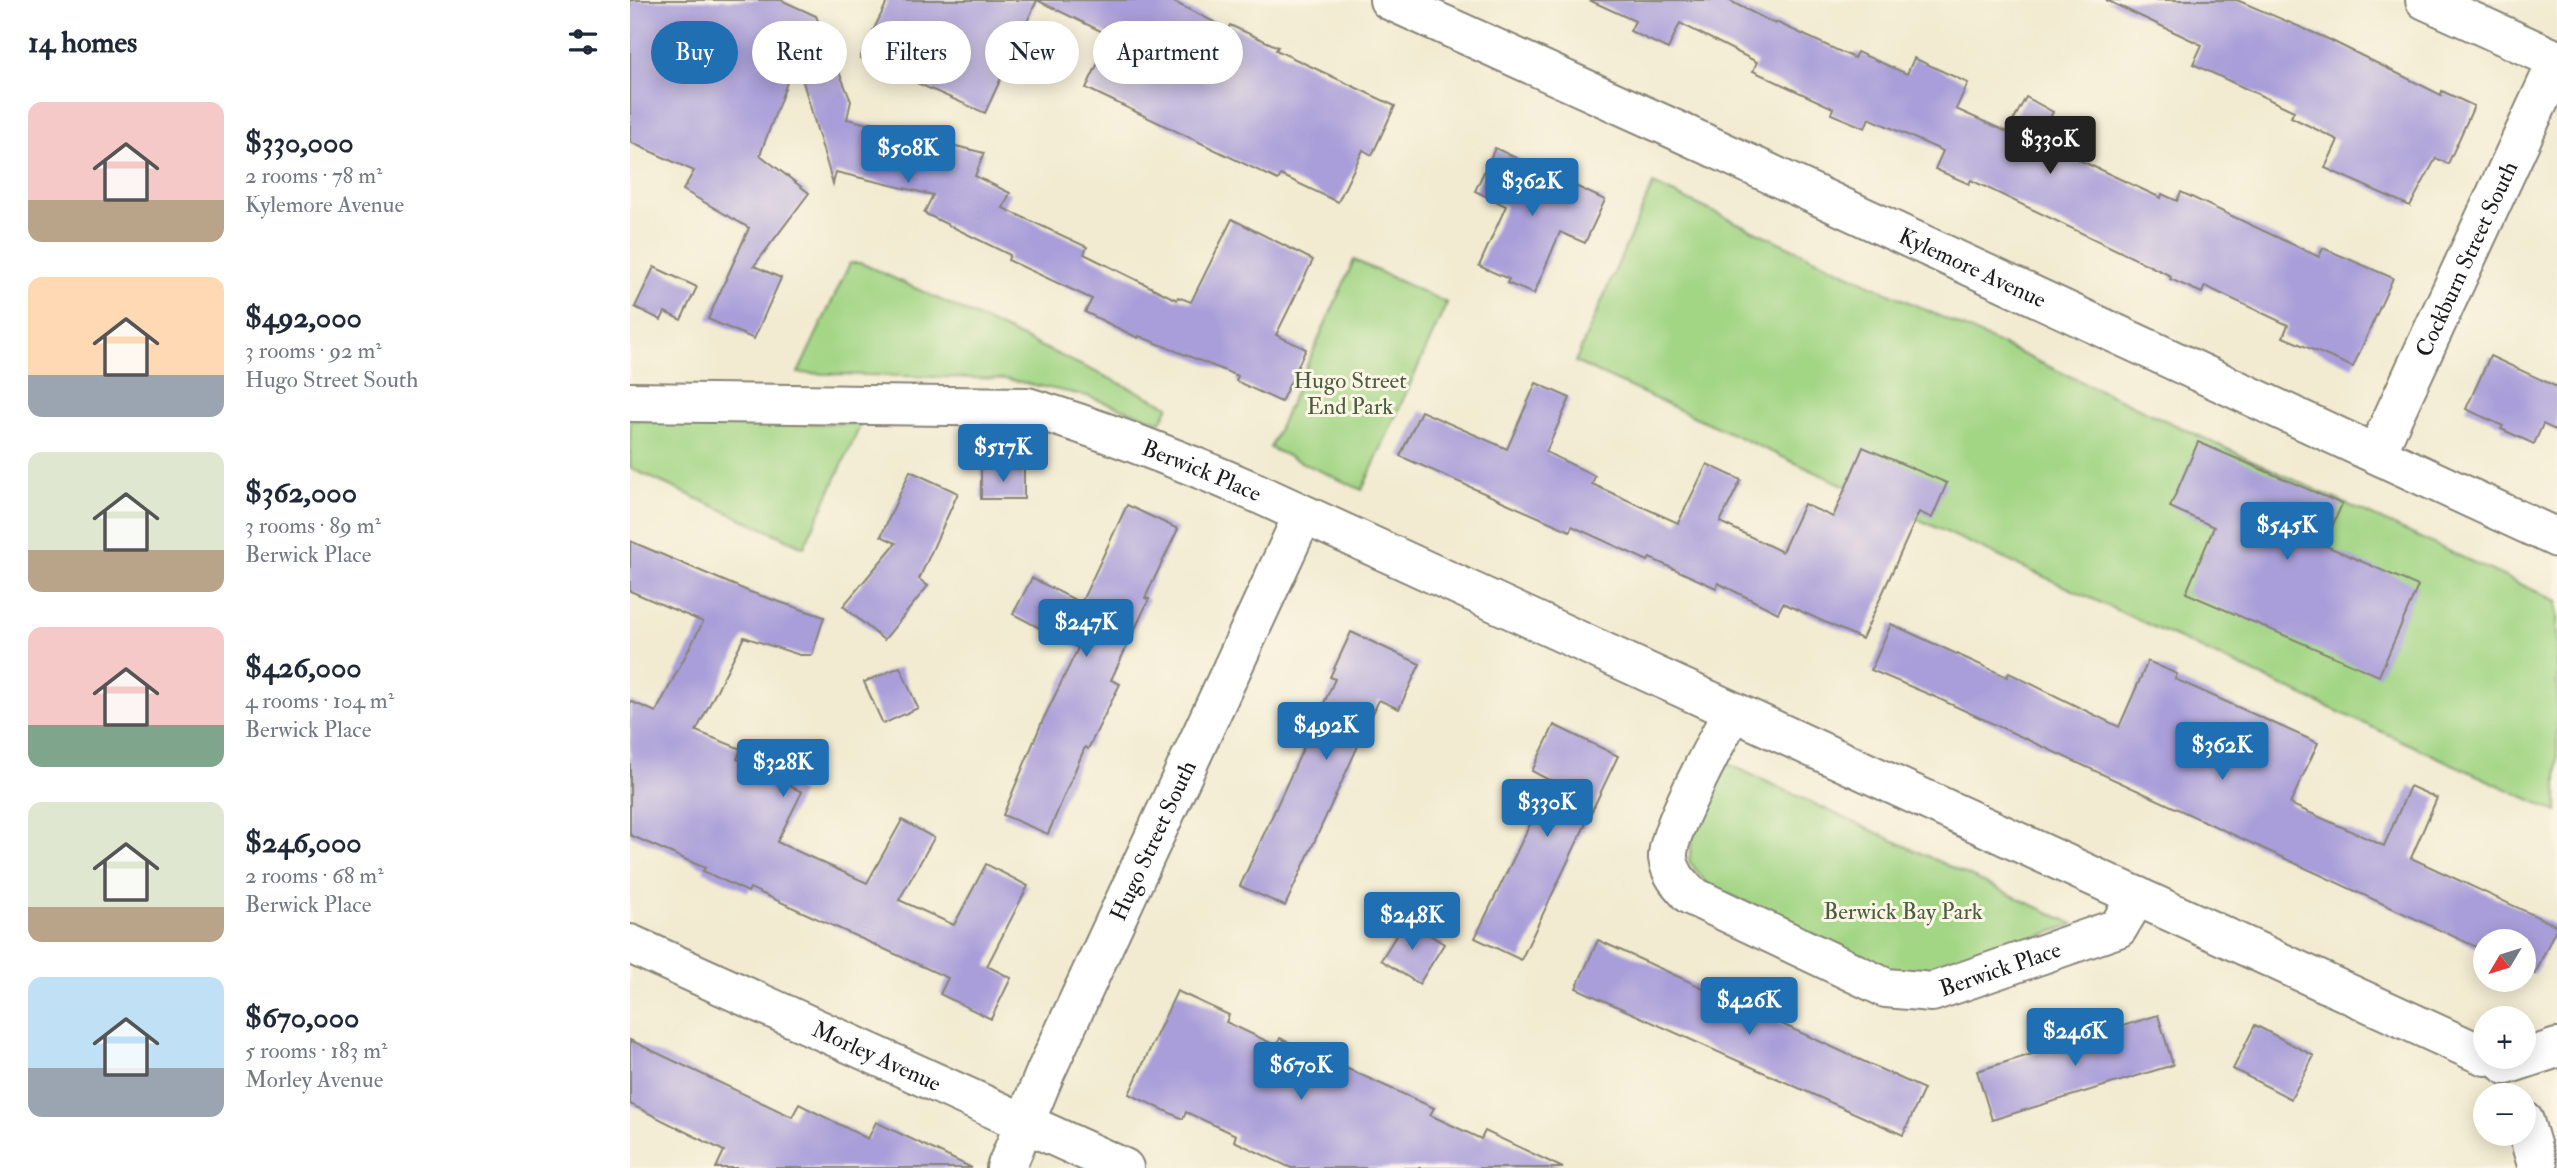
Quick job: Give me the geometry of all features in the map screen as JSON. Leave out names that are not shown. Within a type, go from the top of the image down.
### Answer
[{"type":"street","name":"Kylemore Avenue","points":[[1389,0],[2557,538]]},
{"type":"street","points":[[2425,0],[2557,61]]},
{"type":"street","name":"Cockburn Street South","points":[[2376,454],[2557,61]]},
{"type":"street","name":"Berwick Place","points":[[630,402],[1027,407],[1078,422],[1177,458],[1303,515],[2137,896],[2473,1056]]},
{"type":"street","name":"Hugo Street South","points":[[1006,1168],[1046,1070],[1303,515]]},
{"type":"street","name":"Berwick Place","points":[[1732,712],[1672,833],[1668,856],[1674,877],[1690,895],[1886,988],[1932,992],[2118,928],[2137,896]]},
{"type":"street","name":"Morley Avenue","points":[[630,944],[1124,1168]]},
{"type":"street","points":[[2536,1055],[2557,1048]]},
{"type":"street","points":[[2531,1146],[2538,1168]]},
{"type":"green space","points":[[1653,184],[2557,601],[2557,812],[1575,362]]},
{"type":"green space","name":"Hugo Street End Park","points":[[1354,260],[1447,303],[1362,490],[1270,448]]},
{"type":"green space","points":[[850,263],[861,263],[1169,406],[1161,422],[1087,396],[1006,379],[798,373]]},
{"type":"green space","points":[[630,420],[861,424],[804,547],[630,468]]},
{"type":"green space","name":"Berwick Bay Park","points":[[1722,761],[2074,924],[1926,976],[1886,970],[1707,884],[1689,861],[1694,827]]},
{"type":"building","points":[[630,0],[781,0],[816,16],[818,21],[752,21],[752,84],[786,84],[760,155],[809,193],[754,266],[781,278],[754,339],[708,319],[749,228],[683,190],[694,171],[630,142]]},
{"type":"building","points":[[888,0],[1037,0],[1027,21],[985,21],[985,84],[998,84],[985,113],[919,84],[971,84],[971,21],[878,21]]},
{"type":"building","points":[[1037,0],[1170,0],[1212,21],[1093,21],[1093,27]]},
{"type":"building","points":[[1589,0],[1728,0],[1775,24],[1776,22],[1854,58],[1857,52],[1907,74],[1914,58],[1968,83],[1956,109],[2007,132],[2026,97],[2053,112],[2041,136],[2082,155],[2079,160],[2161,198],[2162,194],[2177,201],[2181,192],[2319,257],[2323,248],[2393,278],[2353,367],[2283,337],[2288,325],[2205,286],[2202,293],[2170,279],[2171,276],[1971,180],[1969,184],[1935,169],[1943,151],[1869,118],[1865,128],[1831,114],[1833,108],[1753,71],[1757,62],[1680,23],[1668,49],[1630,31],[1635,21]]},
{"type":"building","points":[[2106,0],[2237,0],[2328,39],[2441,95],[2442,91],[2474,106],[2448,164],[2436,158],[2410,206],[2325,168],[2338,140],[2291,117],[2294,111],[2193,64],[2202,45]]},
{"type":"building","points":[[1243,31],[1278,47],[1276,50],[1395,106],[1372,155],[1363,150],[1338,202],[1281,175],[1278,180],[1086,88],[1093,73],[1093,84],[1243,84]]},
{"type":"building","points":[[804,84],[844,84],[851,101],[847,119],[984,153],[975,176],[1010,193],[1003,208],[1087,247],[1084,254],[1177,300],[1178,297],[1191,302],[1232,219],[1313,260],[1276,335],[1306,349],[1281,402],[1236,381],[1238,376],[1139,336],[1138,338],[1085,312],[1092,299],[1008,260],[1010,255],[924,213],[933,195],[836,172],[833,184]]},
{"type":"building","points":[[1495,148],[1605,200],[1585,243],[1560,232],[1534,294],[1507,283],[1509,279],[1479,266],[1506,206],[1475,191]]},
{"type":"building","points":[[654,267],[697,287],[681,320],[665,312],[661,320],[635,307]]},
{"type":"building","points":[[2490,356],[2557,387],[2557,431],[2543,424],[2534,444],[2466,409]]},
{"type":"building","points":[[1536,383],[1570,398],[1546,452],[1595,476],[1592,484],[1678,523],[1707,464],[1741,480],[1720,522],[1782,552],[1804,504],[1833,517],[1863,447],[1947,483],[1932,518],[1919,512],[1862,639],[1783,603],[1778,613],[1718,583],[1716,588],[1572,526],[1570,531],[1400,456],[1421,411],[1507,449]]},
{"type":"building","points":[[2198,442],[2342,504],[2324,545],[2418,586],[2379,676],[2186,593],[2214,527],[2170,507]]},
{"type":"building","points":[[981,469],[1024,469],[1024,499],[981,499]]},
{"type":"building","points":[[910,471],[958,493],[919,579],[928,586],[884,640],[843,606],[896,543],[881,536]]},
{"type":"building","points":[[1127,505],[1178,529],[1145,598],[1149,599],[1111,680],[1120,684],[1088,749],[1085,747],[1048,834],[1003,815],[1042,722],[1078,648],[1013,614],[1032,578],[1081,603]]},
{"type":"building","points":[[630,541],[750,592],[824,617],[812,655],[800,655],[744,637],[696,731],[741,749],[737,759],[802,792],[777,842],[867,883],[902,820],[934,838],[899,900],[954,925],[986,864],[1028,886],[987,966],[1011,978],[991,1019],[940,994],[948,978],[750,888],[748,892],[703,871],[705,868],[630,835],[630,701],[656,712],[703,622],[630,591]]},
{"type":"building","points":[[1891,624],[2007,677],[2009,673],[2119,727],[2148,661],[2177,674],[2175,679],[2318,743],[2290,804],[2384,846],[2410,786],[2437,798],[2411,858],[2557,926],[2536,972],[2536,929],[2473,929],[2473,945],[1933,696],[1871,670]]},
{"type":"building","points":[[1351,632],[1420,664],[1399,709],[1379,700],[1285,906],[1240,886],[1335,679],[1330,677]]},
{"type":"building","points":[[900,667],[918,708],[883,724],[864,682]]},
{"type":"building","points":[[1554,725],[1618,756],[1521,960],[1475,938],[1551,781],[1532,771]]},
{"type":"building","points":[[1406,920],[1444,944],[1419,984],[1381,960]]},
{"type":"building","points":[[1598,940],[1924,1089],[1903,1135],[1576,988]]},
{"type":"building","points":[[1177,991],[1229,1015],[1226,1022],[1277,1046],[1280,1038],[1434,1108],[1430,1115],[1481,1139],[1485,1131],[1563,1168],[1291,1168],[1234,1141],[1236,1135],[1186,1112],[1183,1119],[1129,1094]]},
{"type":"building","points":[[2158,1015],[2173,1065],[1992,1120],[1977,1071]]},
{"type":"building","points":[[2255,1025],[2314,1056],[2291,1099],[2233,1069]]},
{"type":"building","points":[[630,1040],[792,1117],[799,1104],[868,1139],[876,1122],[972,1168],[716,1168],[724,1151],[630,1104]]}]
